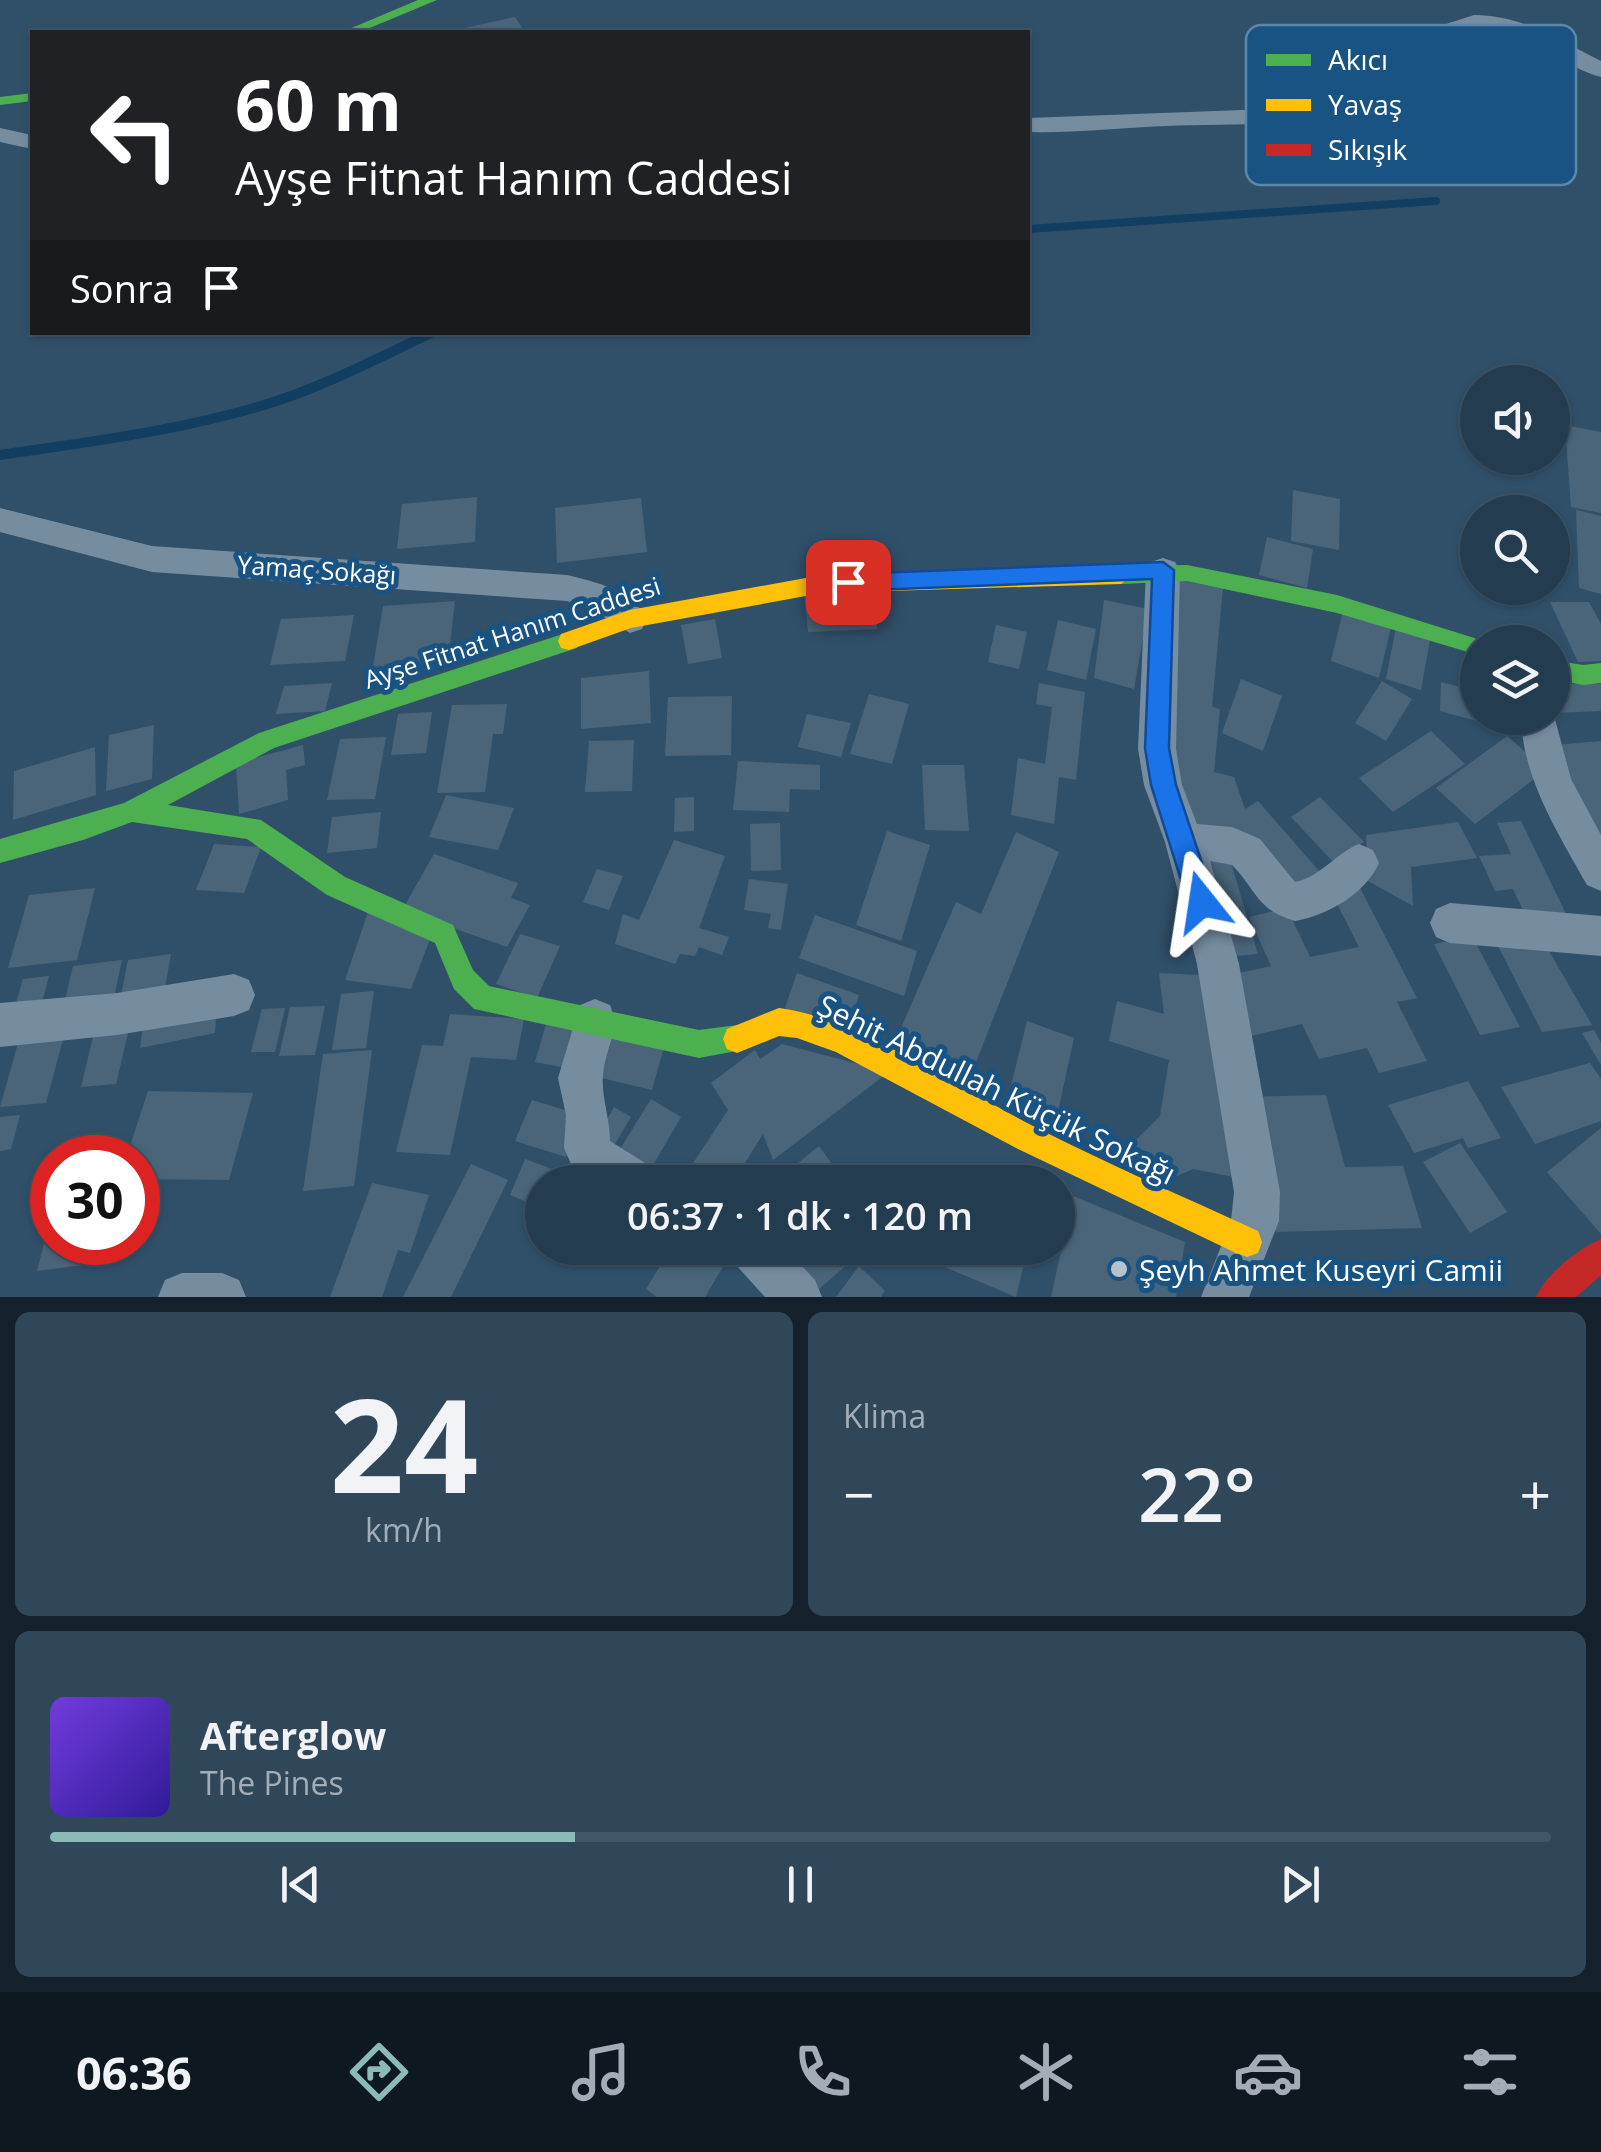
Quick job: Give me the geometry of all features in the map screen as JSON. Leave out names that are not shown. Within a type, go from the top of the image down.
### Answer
[{"type":"street","points":[[354,30],[430,0]]},
{"type":"street","points":[[1461,25],[1476,20],[1501,25]]},
{"type":"street","points":[[1576,57],[1601,70]]},
{"type":"street","points":[[0,102],[30,96]]},
{"type":"street","points":[[1030,125],[1246,118]]},
{"type":"street","points":[[0,136],[30,142]]},
{"type":"street","name":"Yamaç Sokağı","points":[[0,520],[152,559],[567,588],[600,597],[630,618]]},
{"type":"street","points":[[1163,570],[1157,748],[1163,785],[1185,842],[1218,964],[1257,1192],[1255,1220],[1225,1297]]},
{"type":"street","name":"Ayşe Fitnat Hanım Caddesi","points":[[4,860],[132,811],[268,740],[521,658],[630,618],[822,584],[1163,570],[1293,593],[1460,641]]},
{"type":"street","points":[[1570,672],[1601,673]]},
{"type":"street","points":[[1541,735],[1542,751],[1563,804],[1601,872]]},
{"type":"street","name":"Şehit Abdullah Küçük Sokağı","points":[[132,811],[252,828],[336,886],[444,934],[472,993],[698,1044],[726,1043],[780,1022],[797,1024],[843,1041],[1028,1140],[1247,1242]]},
{"type":"street","points":[[1185,842],[1233,846],[1248,853],[1278,895],[1296,902],[1314,898],[1359,863]]},
{"type":"street","points":[[1450,924],[1601,936]]},
{"type":"street","points":[[0,1025],[118,1014],[234,995]]},
{"type":"street","points":[[595,1020],[580,1078],[588,1115],[588,1148],[605,1165]]},
{"type":"street","points":[[1552,1297],[1601,1254]]},
{"type":"street","points":[[768,1265],[798,1297]]},
{"type":"street","points":[[182,1297],[222,1297]]},
{"type":"building","points":[[515,17],[524,30],[456,30]]},
{"type":"building","points":[[1570,426],[1601,432],[1601,513],[1571,507]]},
{"type":"building","points":[[1293,490],[1340,499],[1339,550],[1291,541]]},
{"type":"building","points":[[477,497],[475,542],[397,549],[402,504]]},
{"type":"building","points":[[641,498],[647,552],[557,563],[555,508]]},
{"type":"building","points":[[1576,510],[1601,516],[1601,594],[1579,588]]},
{"type":"building","points":[[1267,537],[1313,549],[1307,588],[1259,575]]},
{"type":"building","points":[[1177,577],[1223,587],[1212,707],[1220,709],[1214,772],[1234,777],[1245,809],[1258,801],[1327,880],[1290,895],[1188,838],[1164,759]]},
{"type":"building","points":[[875,591],[877,629],[808,632],[804,593]]},
{"type":"building","points":[[1104,600],[1148,609],[1134,689],[1094,678]]},
{"type":"building","points":[[455,601],[448,662],[373,667],[383,606]]},
{"type":"building","points":[[1589,602],[1601,624],[1601,661],[1578,662],[1570,645],[1570,625],[1561,625],[1551,605]]},
{"type":"building","points":[[1343,611],[1391,627],[1379,678],[1331,661]]},
{"type":"building","points":[[354,615],[345,661],[270,665],[281,619]]},
{"type":"building","points":[[715,619],[722,658],[688,664],[681,625]]},
{"type":"building","points":[[1058,620],[1096,629],[1086,680],[1047,670]]},
{"type":"building","points":[[996,625],[1027,632],[1019,669],[988,662]]},
{"type":"building","points":[[1396,627],[1430,640],[1421,690],[1386,679]]},
{"type":"building","points":[[649,671],[651,723],[581,729],[581,678]]},
{"type":"building","points":[[1241,679],[1282,696],[1263,751],[1222,733]]},
{"type":"building","points":[[1382,681],[1412,699],[1386,741],[1355,723]]},
{"type":"building","points":[[1441,682],[1460,687],[1460,716],[1440,711]]},
{"type":"building","points":[[332,683],[325,711],[276,714],[284,686]]},
{"type":"building","points":[[1039,683],[1085,692],[1076,780],[1059,777],[1054,824],[1011,815],[1018,758],[1045,764],[1052,707],[1036,704]]},
{"type":"building","points":[[1570,684],[1601,684],[1601,711],[1570,712]]},
{"type":"building","points":[[869,694],[909,704],[892,764],[850,754]]},
{"type":"building","points":[[732,696],[731,755],[665,756],[668,697]]},
{"type":"building","points":[[507,704],[503,734],[493,734],[485,792],[437,793],[452,705]]},
{"type":"building","points":[[432,712],[426,753],[391,755],[398,714]]},
{"type":"building","points":[[807,714],[851,723],[841,757],[798,747]]},
{"type":"building","points":[[154,725],[152,779],[106,791],[109,735]]},
{"type":"building","points":[[1431,731],[1465,764],[1393,812],[1359,778]]},
{"type":"building","points":[[1507,736],[1546,770],[1475,824],[1436,788]]},
{"type":"building","points":[[386,737],[375,799],[327,800],[340,739]]},
{"type":"building","points":[[634,740],[632,791],[585,792],[589,741]]},
{"type":"building","points":[[1601,741],[1601,854],[1543,746]]},
{"type":"building","points":[[303,745],[305,765],[286,770],[288,800],[239,814],[236,763]]},
{"type":"building","points":[[95,747],[96,795],[13,820],[14,771]]},
{"type":"building","points":[[738,761],[820,765],[820,790],[790,789],[789,812],[733,810]]},
{"type":"building","points":[[922,765],[964,765],[969,831],[925,830]]},
{"type":"building","points":[[446,795],[514,808],[498,850],[429,837]]},
{"type":"building","points":[[694,797],[694,831],[674,832],[675,798]]},
{"type":"building","points":[[1320,797],[1364,842],[1334,863],[1291,817]]},
{"type":"building","points":[[381,812],[377,848],[327,853],[332,817]]},
{"type":"building","points":[[1521,821],[1571,924],[1531,927],[1513,889],[1495,891],[1479,856],[1511,854],[1497,823]]},
{"type":"building","points":[[1458,822],[1477,858],[1411,867],[1413,906],[1368,881],[1366,835]]},
{"type":"building","points":[[780,823],[781,870],[751,871],[750,824]]},
{"type":"building","points":[[887,831],[930,845],[901,941],[856,925]]},
{"type":"building","points":[[1016,832],[1059,852],[965,1090],[890,1053],[956,902],[981,914]]},
{"type":"building","points":[[674,840],[725,856],[699,928],[729,937],[722,955],[699,947],[695,956],[680,954],[675,964],[615,944],[623,914],[639,920]]},
{"type":"building","points":[[214,844],[261,847],[244,893],[196,890]]},
{"type":"building","points":[[1227,849],[1258,954],[1223,957],[1193,851]]},
{"type":"building","points":[[434,854],[518,883],[511,898],[530,905],[507,947],[402,910]]},
{"type":"building","points":[[597,869],[623,876],[609,910],[583,902]]},
{"type":"building","points":[[749,879],[788,884],[781,930],[768,928],[771,914],[744,910]]},
{"type":"building","points":[[1358,884],[1417,998],[1397,1002],[1427,1061],[1379,1073],[1367,1048],[1319,1059],[1302,1024],[1247,1037],[1221,977],[1271,966],[1249,917],[1287,908],[1310,957],[1359,947],[1330,890]]},
{"type":"building","points":[[95,888],[77,960],[8,968],[29,895]]},
{"type":"building","points":[[369,909],[432,934],[411,989],[345,980]]},
{"type":"building","points":[[815,915],[917,951],[904,996],[799,958]]},
{"type":"building","points":[[520,934],[560,946],[537,998],[496,984]]},
{"type":"building","points":[[1472,936],[1520,1027],[1480,1035],[1434,944]]},
{"type":"building","points":[[1543,941],[1592,1025],[1542,1032],[1496,942]]},
{"type":"building","points":[[171,954],[163,999],[119,1006],[128,960]]},
{"type":"building","points":[[122,960],[112,1007],[62,1013],[73,966]]},
{"type":"building","points":[[797,973],[859,995],[848,1030],[785,1008]]},
{"type":"building","points":[[1159,973],[1217,976],[1249,1180],[1193,1169],[1166,1181],[1131,1145],[1160,1116],[1169,1060],[1109,1041],[1117,1001],[1164,1014]]},
{"type":"building","points":[[49,976],[40,1010],[13,1013],[23,979]]},
{"type":"building","points":[[374,991],[366,1048],[332,1050],[341,994]]},
{"type":"building","points":[[217,1001],[215,1033],[140,1048],[144,1016]]},
{"type":"building","points":[[325,1006],[315,1055],[279,1056],[290,1007]]},
{"type":"building","points":[[285,1008],[275,1052],[251,1052],[262,1009]]},
{"type":"building","points":[[450,1014],[524,1019],[516,1060],[471,1057],[450,1155],[396,1152],[422,1045],[443,1046]]},
{"type":"building","points":[[547,1021],[584,1028],[572,1069],[535,1062]]},
{"type":"building","points":[[1027,1021],[1074,1038],[1057,1116],[1008,1098]]},
{"type":"building","points":[[1594,1030],[1601,1043],[1601,1065],[1582,1033]]},
{"type":"building","points":[[65,1032],[46,1103],[0,1107],[20,1036]]},
{"type":"building","points":[[602,1032],[664,1047],[652,1090],[589,1075]]},
{"type":"building","points":[[128,1033],[116,1084],[81,1087],[93,1037]]},
{"type":"building","points":[[782,1044],[889,1072],[773,1160],[763,1134],[744,1165],[692,1165],[728,1110],[711,1083],[755,1050],[760,1059]]},
{"type":"building","points":[[372,1050],[354,1186],[303,1191],[323,1054]]},
{"type":"building","points":[[1590,1063],[1601,1079],[1601,1121],[1535,1144],[1501,1087]]},
{"type":"building","points":[[1468,1081],[1501,1138],[1468,1148],[1463,1138],[1414,1153],[1388,1105]]},
{"type":"building","points":[[148,1091],[253,1093],[229,1180],[160,1179],[160,1135],[134,1135]]},
{"type":"building","points":[[1326,1095],[1345,1167],[1403,1166],[1422,1228],[1276,1232],[1244,1097]]},
{"type":"building","points":[[651,1099],[681,1117],[653,1165],[634,1165],[617,1154]]},
{"type":"building","points":[[532,1100],[581,1115],[566,1157],[515,1141]]},
{"type":"building","points":[[614,1107],[631,1117],[609,1154],[593,1144]]},
{"type":"building","points":[[20,1115],[11,1149],[0,1151],[0,1117]]},
{"type":"building","points":[[1601,1128],[1601,1234],[1547,1172]]},
{"type":"building","points":[[1460,1143],[1507,1212],[1470,1233],[1423,1162]]},
{"type":"building","points":[[819,1146],[833,1165],[796,1165]]},
{"type":"building","points":[[525,1159],[541,1165],[525,1165],[525,1201],[510,1195]]},
{"type":"building","points":[[471,1164],[508,1180],[451,1297],[403,1297]]},
{"type":"building","points":[[372,1183],[429,1195],[410,1253],[398,1250],[382,1297],[330,1297]]},
{"type":"building","name":"Şeyh Ahmet Kuseyri Camii","points":[[1075,1197],[1185,1242],[1176,1297],[1051,1297],[1058,1265],[1075,1265]]},
{"type":"building","points":[[39,1265],[83,1265],[37,1271]]},
{"type":"building","points":[[661,1265],[724,1265],[705,1297],[657,1297],[646,1289]]},
{"type":"building","points":[[794,1265],[847,1265],[810,1297],[790,1268]]},
{"type":"building","points":[[940,1265],[1024,1265],[1016,1297]]},
{"type":"building","points":[[859,1266],[885,1291],[881,1297],[836,1297]]},
{"type":"waterway","points":[[1030,229],[1436,201]]},
{"type":"waterway","points":[[0,455],[166,429],[264,405],[329,381],[427,335]]},
{"type":"traffic: fast","points":[[354,30],[430,0]]},
{"type":"traffic: fast","points":[[0,101],[30,97]]},
{"type":"traffic: fast","points":[[1121,575],[1187,573],[1337,604],[1460,641]]},
{"type":"traffic: fast","points":[[0,851],[83,829],[132,811],[267,740],[569,641]]},
{"type":"traffic: fast","points":[[1570,672],[1601,673]]},
{"type":"traffic: fast","points":[[132,811],[252,828],[336,886],[444,934],[463,979],[484,999],[699,1044],[737,1039]]},
{"type":"traffic: slow","points":[[569,641],[630,619],[822,584],[1121,575]]},
{"type":"traffic: slow","points":[[737,1039],[779,1022],[797,1024],[843,1041],[1028,1139],[1247,1242]]},
{"type":"traffic: jam","points":[[1552,1297],[1601,1254]]},
{"type":"place","name":"Şeyh Ahmet Kuseyri Camii","points":[[1119,1269]]},
{"type":"route","points":[[848,582],[1163,570],[1157,748],[1163,785],[1202,902]]}]
